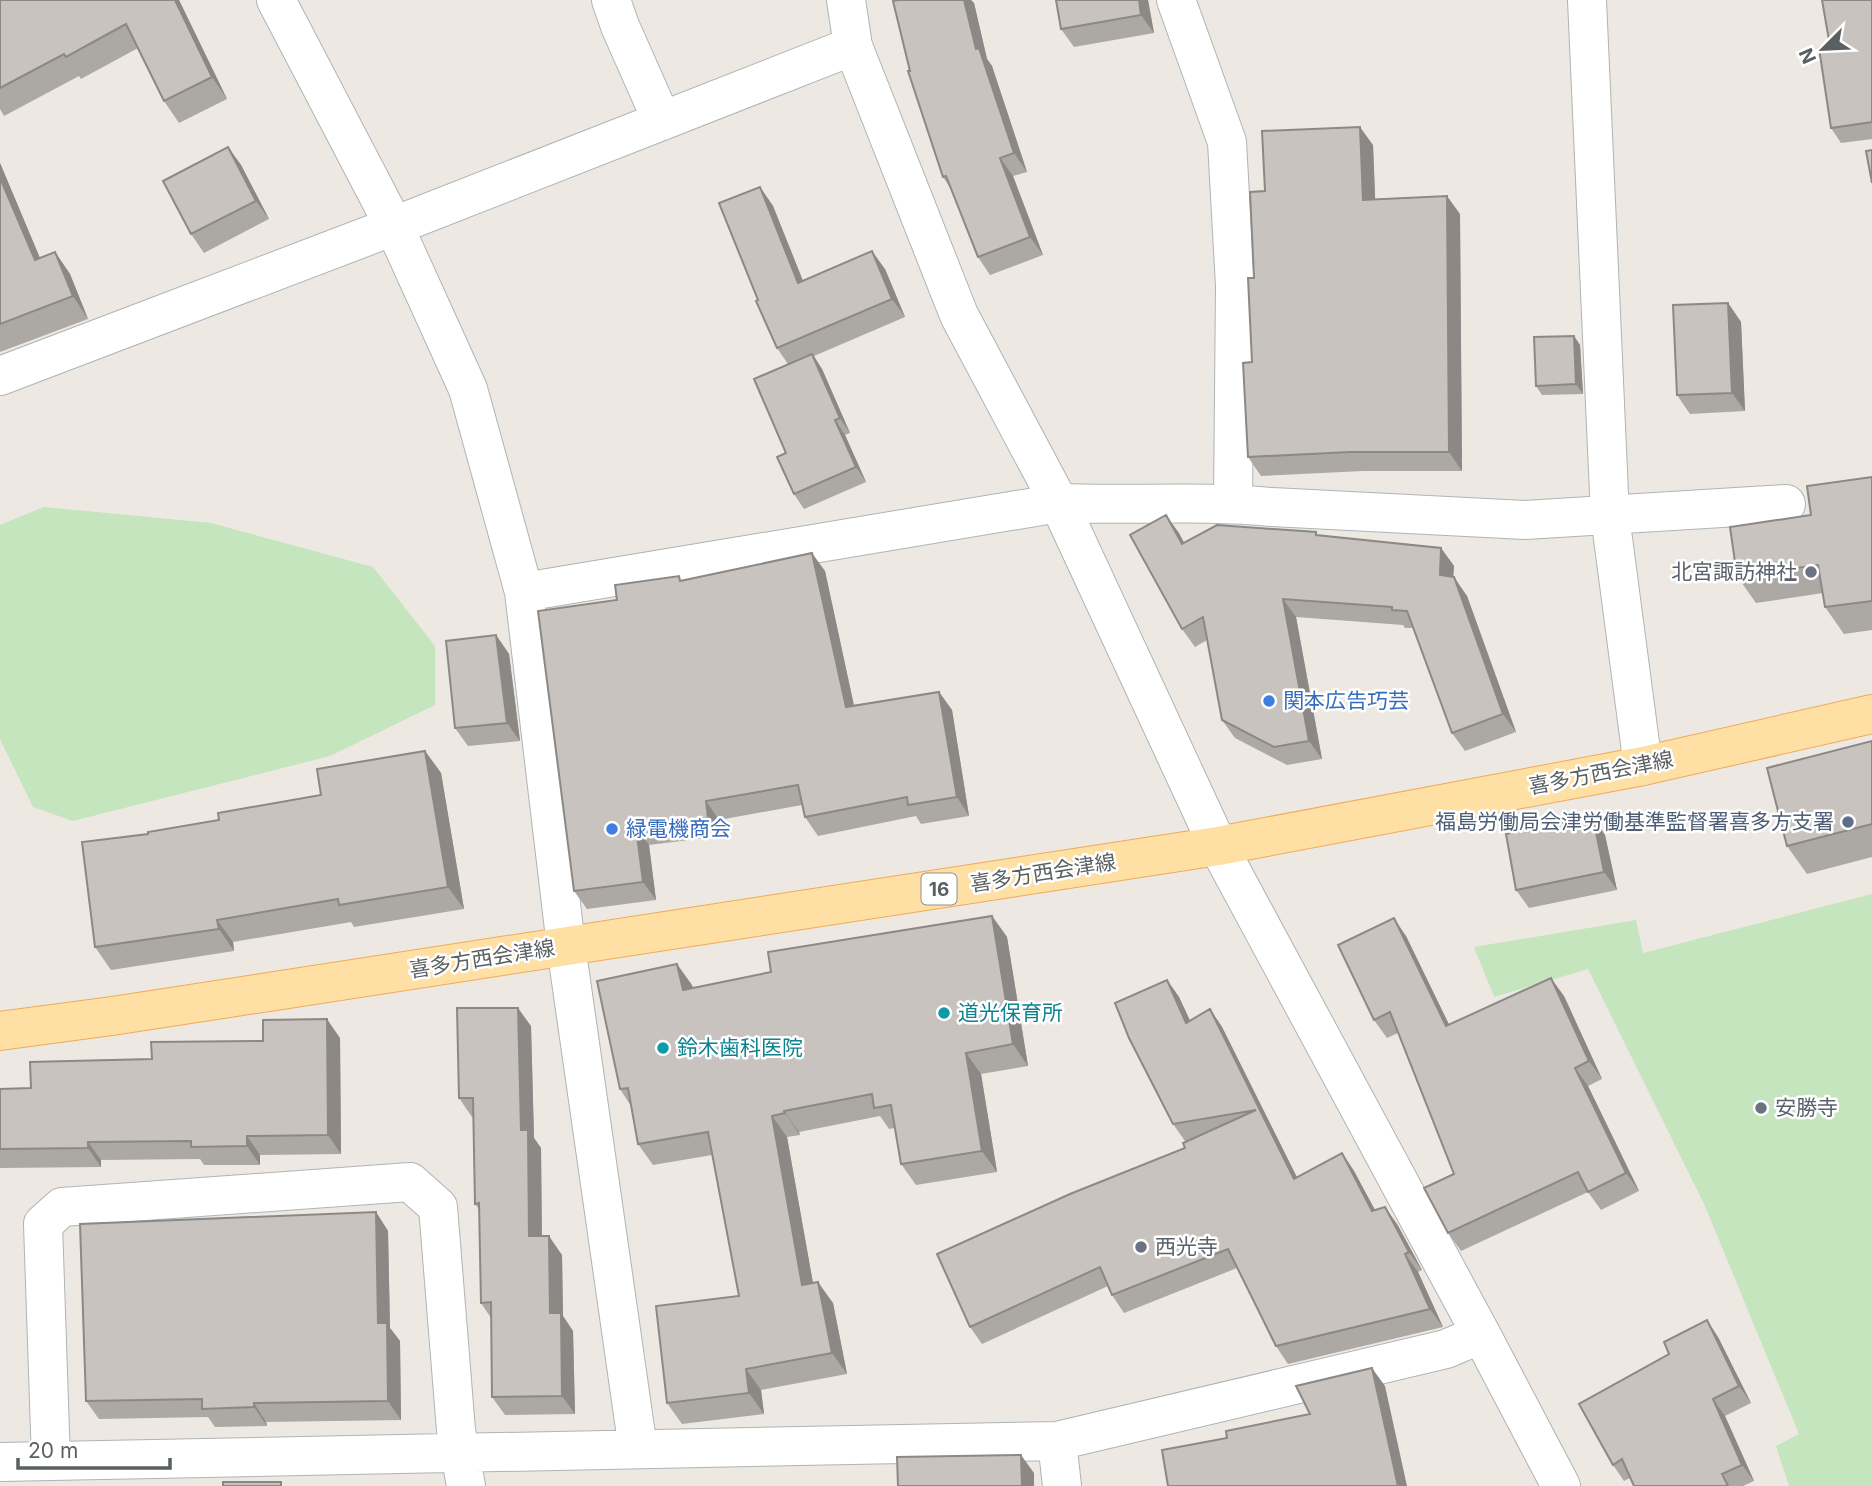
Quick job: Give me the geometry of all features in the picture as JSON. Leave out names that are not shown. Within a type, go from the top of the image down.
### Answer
[{"type":"main road","name":"喜多方西会津線","points":[[0,1031],[1218,846],[1643,766],[1872,714]]},
{"type":"street","points":[[276,0],[394,226],[468,389],[524,592],[566,946],[638,1449]]},
{"type":"street","points":[[611,0],[662,121]]},
{"type":"street","points":[[846,0],[853,46],[959,315],[1059,503],[1218,846],[1561,1486]]},
{"type":"street","points":[[1176,0],[1227,142],[1235,286],[1233,503]]},
{"type":"street","points":[[1587,0],[1610,516],[1643,766]]},
{"type":"street","points":[[0,376],[394,226],[853,46]]},
{"type":"street","points":[[524,592],[1059,503],[1233,503],[1525,520],[1786,504]]},
{"type":"street","points":[[51,1461],[43,1224],[62,1207],[410,1182],[438,1207],[463,1470]]},
{"type":"street","points":[[0,1462],[463,1470],[638,1449],[1057,1441],[1446,1349],[1481,1334]]},
{"type":"street","points":[[1057,1441],[1062,1486]]},
{"type":"green space","points":[[44,507],[211,523],[373,567],[435,646],[435,705],[330,756],[73,821],[33,807],[0,739],[0,525]]},
{"type":"green space","name":"安勝寺","points":[[1872,894],[1872,1486],[1789,1486],[1776,1446],[1799,1434],[1705,1206],[1588,969],[1494,997],[1474,947],[1636,920],[1643,953]]},
{"type":"building","points":[[0,0],[175,0],[212,77],[164,101],[126,24],[66,57],[64,54],[0,88]]},
{"type":"building","points":[[964,0],[976,49],[979,48],[1014,153],[1000,158],[1030,237],[978,257],[946,176],[943,177],[908,71],[893,1]]},
{"type":"building","points":[[1056,0],[1139,0],[1141,15],[1061,29]]},
{"type":"building","points":[[1822,0],[1872,0],[1872,122],[1831,128],[1819,48],[1830,46]]},
{"type":"building","points":[[1360,127],[1363,200],[1447,196],[1449,452],[1350,452],[1248,457],[1243,363],[1252,362],[1248,278],[1254,278],[1250,192],[1265,191],[1262,131]]},
{"type":"building","points":[[228,147],[256,201],[191,234],[163,181]]},
{"type":"building","points":[[1872,150],[1872,183],[1866,151]]},
{"type":"building","points":[[0,178],[35,260],[55,252],[73,296],[0,324]]},
{"type":"building","points":[[760,187],[798,283],[872,251],[892,299],[777,348],[719,203]]},
{"type":"building","points":[[1728,303],[1732,393],[1677,395],[1673,305]]},
{"type":"building","points":[[1574,336],[1576,384],[1536,386],[1534,337]]},
{"type":"building","points":[[812,354],[840,418],[835,420],[856,467],[794,494],[777,457],[786,453],[754,379]]},
{"type":"building","points":[[1872,477],[1872,601],[1825,607],[1818,565],[1737,576],[1730,527],[1811,515],[1807,486]]},
{"type":"building","points":[[1166,515],[1182,544],[1217,525],[1316,532],[1316,535],[1441,548],[1440,575],[1454,577],[1503,714],[1452,733],[1407,611],[1392,610],[1392,607],[1283,599],[1309,741],[1274,747],[1222,720],[1203,617],[1182,629],[1130,535]]},
{"type":"building","points":[[812,553],[846,707],[939,692],[957,797],[908,805],[907,797],[805,817],[798,785],[706,801],[708,818],[636,827],[643,882],[574,891],[538,611],[617,600],[615,585],[679,576],[680,581]]},
{"type":"building","points":[[496,635],[507,723],[455,728],[446,641]]},
{"type":"building","points":[[1872,741],[1872,824],[1787,846],[1767,768]]},
{"type":"building","points":[[425,751],[448,887],[339,905],[338,899],[217,920],[219,929],[95,947],[82,842],[148,834],[219,820],[218,813],[321,795],[317,769]]},
{"type":"building","points":[[1593,817],[1604,872],[1516,890],[1506,834]]},
{"type":"building","points":[[992,916],[1013,1044],[966,1053],[982,1151],[901,1164],[891,1105],[874,1108],[872,1094],[784,1111],[785,1113],[772,1116],[802,1285],[818,1282],[832,1353],[746,1369],[749,1393],[667,1403],[656,1306],[739,1296],[708,1132],[638,1144],[628,1088],[620,1089],[597,981],[677,964],[683,990],[771,972],[768,952]]},
{"type":"building","points":[[1394,918],[1446,1026],[1551,978],[1589,1061],[1575,1068],[1626,1173],[1588,1192],[1578,1172],[1448,1233],[1424,1188],[1454,1174],[1390,1012],[1374,1020],[1338,945]]},
{"type":"building","points":[[1167,980],[1186,1023],[1210,1009],[1294,1179],[1342,1153],[1372,1211],[1385,1207],[1409,1252],[1405,1254],[1430,1309],[1276,1346],[1228,1249],[1112,1295],[1100,1267],[970,1327],[937,1254],[1070,1194],[1185,1148],[1183,1143],[1256,1110],[1173,1124],[1129,1038],[1115,1003]]},
{"type":"building","points":[[457,1008],[518,1008],[521,1130],[528,1130],[529,1236],[549,1236],[550,1313],[561,1313],[562,1396],[492,1397],[491,1302],[481,1303],[479,1203],[475,1204],[473,1098],[459,1098]]},
{"type":"building","points":[[327,1019],[328,1135],[247,1136],[247,1146],[191,1147],[191,1141],[88,1142],[88,1148],[0,1149],[0,1089],[31,1088],[30,1062],[152,1059],[151,1042],[263,1041],[263,1020]]},
{"type":"building","points":[[376,1212],[378,1323],[387,1323],[388,1401],[254,1403],[254,1407],[202,1409],[202,1399],[86,1401],[80,1224]]},
{"type":"building","points":[[1707,1320],[1739,1386],[1713,1399],[1742,1465],[1722,1474],[1728,1486],[1634,1486],[1622,1459],[1613,1465],[1579,1404],[1669,1354],[1664,1342]]},
{"type":"building","points":[[1372,1368],[1398,1486],[1168,1486],[1162,1450],[1227,1438],[1226,1431],[1310,1414],[1296,1386]]},
{"type":"building","points":[[1021,1455],[1022,1486],[898,1486],[897,1457]]},
{"type":"building","points":[[223,1482],[281,1482],[281,1486],[223,1486]]},
{"type":"place","name":"北宮諏訪神社","points":[[1811,572]]},
{"type":"place","name":"関本広告巧芸","points":[[1269,701]]},
{"type":"place","name":"福島労働局会津労働基準監督署喜多方支署","points":[[1848,822]]},
{"type":"place","name":"緑電機商会","points":[[612,829]]},
{"type":"place","name":"道光保育所","points":[[944,1013]]},
{"type":"place","name":"鈴木歯科医院","points":[[663,1048]]},
{"type":"place","name":"安勝寺","points":[[1761,1108]]},
{"type":"place","name":"西光寺","points":[[1141,1247]]}]
